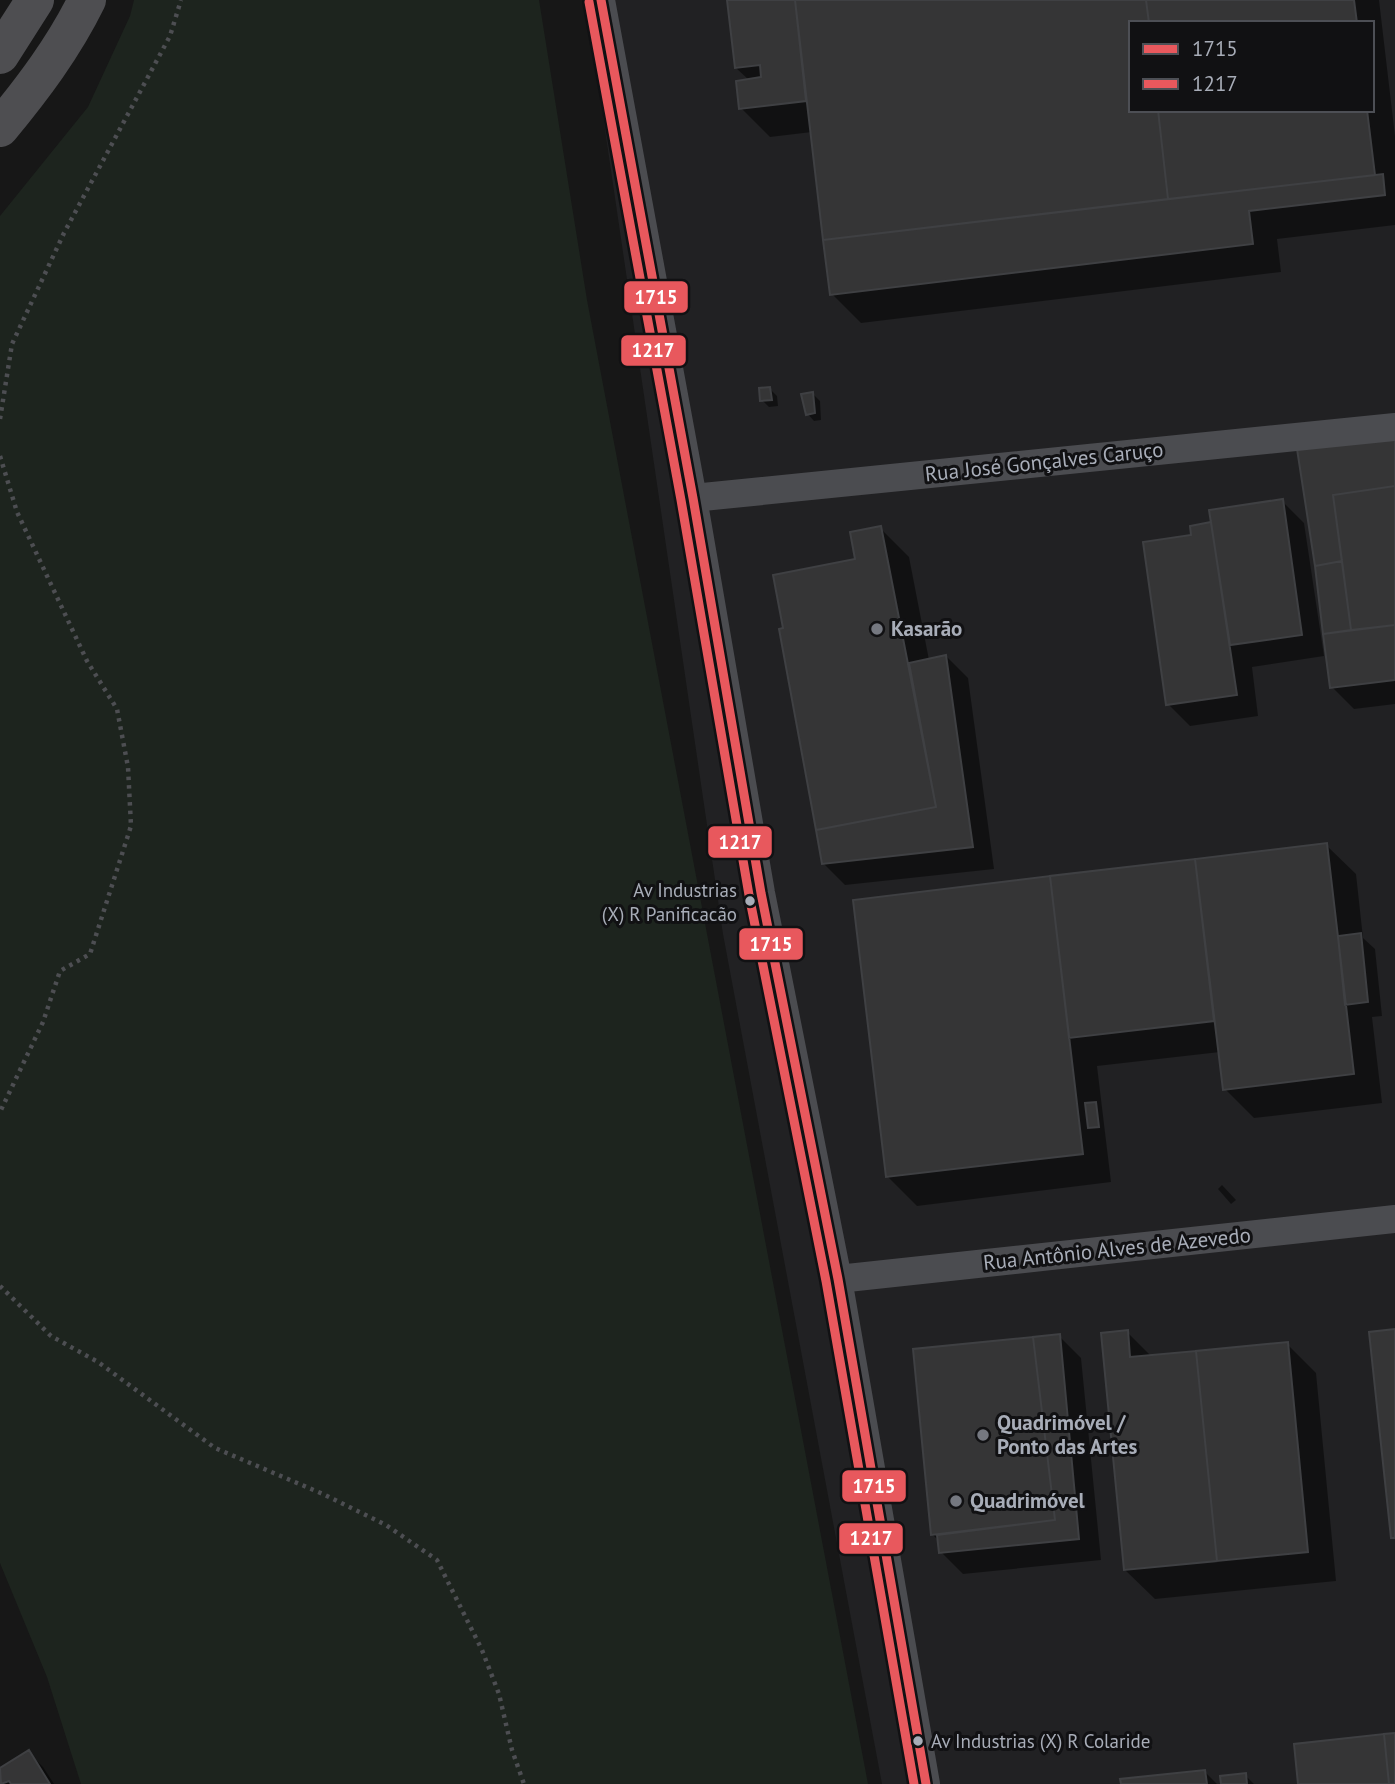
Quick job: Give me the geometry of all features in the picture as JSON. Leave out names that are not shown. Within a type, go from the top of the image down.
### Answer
[{"type":"highway","points":[[0,55],[35,0]]},
{"type":"highway","points":[[0,128],[41,78],[87,0]]},
{"type":"street","points":[[601,0],[761,893],[838,1279],[926,1784]]},
{"type":"street","name":"Rua José Gonçalves Caruço","points":[[692,498],[1395,427]]},
{"type":"street","name":"Rua Antônio Alves de Azevedo","points":[[838,1279],[1395,1219]]},
{"type":"path","points":[[0,419],[12,344],[64,233],[170,36],[181,0]]},
{"type":"path","points":[[0,456],[17,512],[87,661],[117,709],[128,767],[131,826],[90,954],[60,971],[43,1022],[0,1112]]},
{"type":"path","points":[[0,1286],[51,1336],[98,1362],[215,1448],[323,1494],[386,1525],[437,1560],[482,1650],[495,1683],[512,1750],[524,1784]]},
{"type":"shaded area","points":[[134,0],[539,0],[587,300],[868,1784],[81,1784],[47,1677],[0,1563],[0,216],[88,107],[130,16]]},
{"type":"shaded area","points":[[586,0],[1395,0],[1395,1784],[882,1784],[723,934]]},
{"type":"building","points":[[727,0],[795,0],[806,101],[739,109],[736,81],[761,77],[760,65],[735,68]]},
{"type":"building","points":[[795,0],[1146,0],[1149,21],[1129,21],[1129,112],[1158,112],[1168,199],[823,240]]},
{"type":"building","points":[[1146,0],[1354,0],[1357,21],[1149,21]]},
{"type":"building","points":[[1158,112],[1367,112],[1375,175],[1168,199]]},
{"type":"building","points":[[1383,174],[1385,195],[1249,211],[1253,244],[830,295],[823,240]]},
{"type":"building","points":[[770,387],[772,400],[760,401],[759,388]]},
{"type":"building","points":[[813,392],[815,413],[806,415],[801,394]]},
{"type":"building","points":[[1395,438],[1395,486],[1333,495],[1342,561],[1315,566],[1297,449]]},
{"type":"building","points":[[1395,486],[1395,625],[1351,630],[1333,495]]},
{"type":"building","points":[[1283,499],[1302,635],[1230,645],[1209,510]]},
{"type":"building","points":[[1211,522],[1237,695],[1166,705],[1143,542],[1191,535],[1190,526]]},
{"type":"building","points":[[881,526],[936,807],[816,830],[779,629],[783,628],[773,575],[855,559],[850,532]]},
{"type":"building","points":[[1342,561],[1351,630],[1323,634],[1315,566]]},
{"type":"building","points":[[1395,625],[1395,680],[1330,688],[1323,634]]},
{"type":"building","points":[[946,655],[973,847],[822,864],[816,830],[936,807],[909,663]]},
{"type":"building","points":[[1327,843],[1354,1074],[1223,1090],[1195,859]]},
{"type":"building","points":[[1195,859],[1214,1021],[1069,1038],[1050,876]]},
{"type":"building","points":[[1050,876],[1083,1154],[886,1177],[853,900]]},
{"type":"building","points":[[1361,933],[1368,1002],[1345,1005],[1338,936]]},
{"type":"building","points":[[1096,1102],[1099,1127],[1088,1128],[1085,1103]]},
{"type":"building","points":[[1395,1329],[1395,1538],[1391,1538],[1369,1332]]},
{"type":"building","points":[[1128,1330],[1130,1357],[1196,1351],[1217,1561],[1124,1570],[1101,1333]]},
{"type":"building","points":[[1060,1334],[1079,1539],[939,1553],[937,1535],[1055,1520],[1033,1337]]},
{"type":"building","name":"Quadrimóvel / Ponto das Artes","points":[[1033,1337],[1055,1520],[931,1535],[913,1349]]},
{"type":"building","points":[[1288,1342],[1308,1552],[1217,1561],[1196,1351]]},
{"type":"building","points":[[1395,1733],[1395,1784],[1389,1784],[1384,1734]]},
{"type":"building","points":[[1384,1734],[1389,1784],[1298,1784],[1294,1744]]},
{"type":"building","points":[[29,1750],[50,1784],[11,1784],[9,1781],[1,1784],[0,1768]]},
{"type":"building","points":[[1205,1770],[1207,1784],[1121,1784],[1120,1779]]},
{"type":"building","points":[[1246,1773],[1247,1784],[1221,1784],[1220,1776]]},
{"type":"transit line","name":"1715","points":[[601,0],[693,498],[761,893],[838,1279],[926,1784]]},
{"type":"transit line","name":"1217","points":[[589,2],[681,500],[749,895],[826,1281],[914,1784]]},
{"type":"place","name":"Kasarão","points":[[877,629]]},
{"type":"place","name":"Av Industrias (X) R Panificacão","points":[[750,901]]},
{"type":"place","name":"Quadrimóvel / Ponto das Artes","points":[[983,1435]]},
{"type":"place","name":"Quadrimóvel","points":[[956,1501]]},
{"type":"place","name":"Av Industrias (X) R Colaride","points":[[918,1741]]}]
